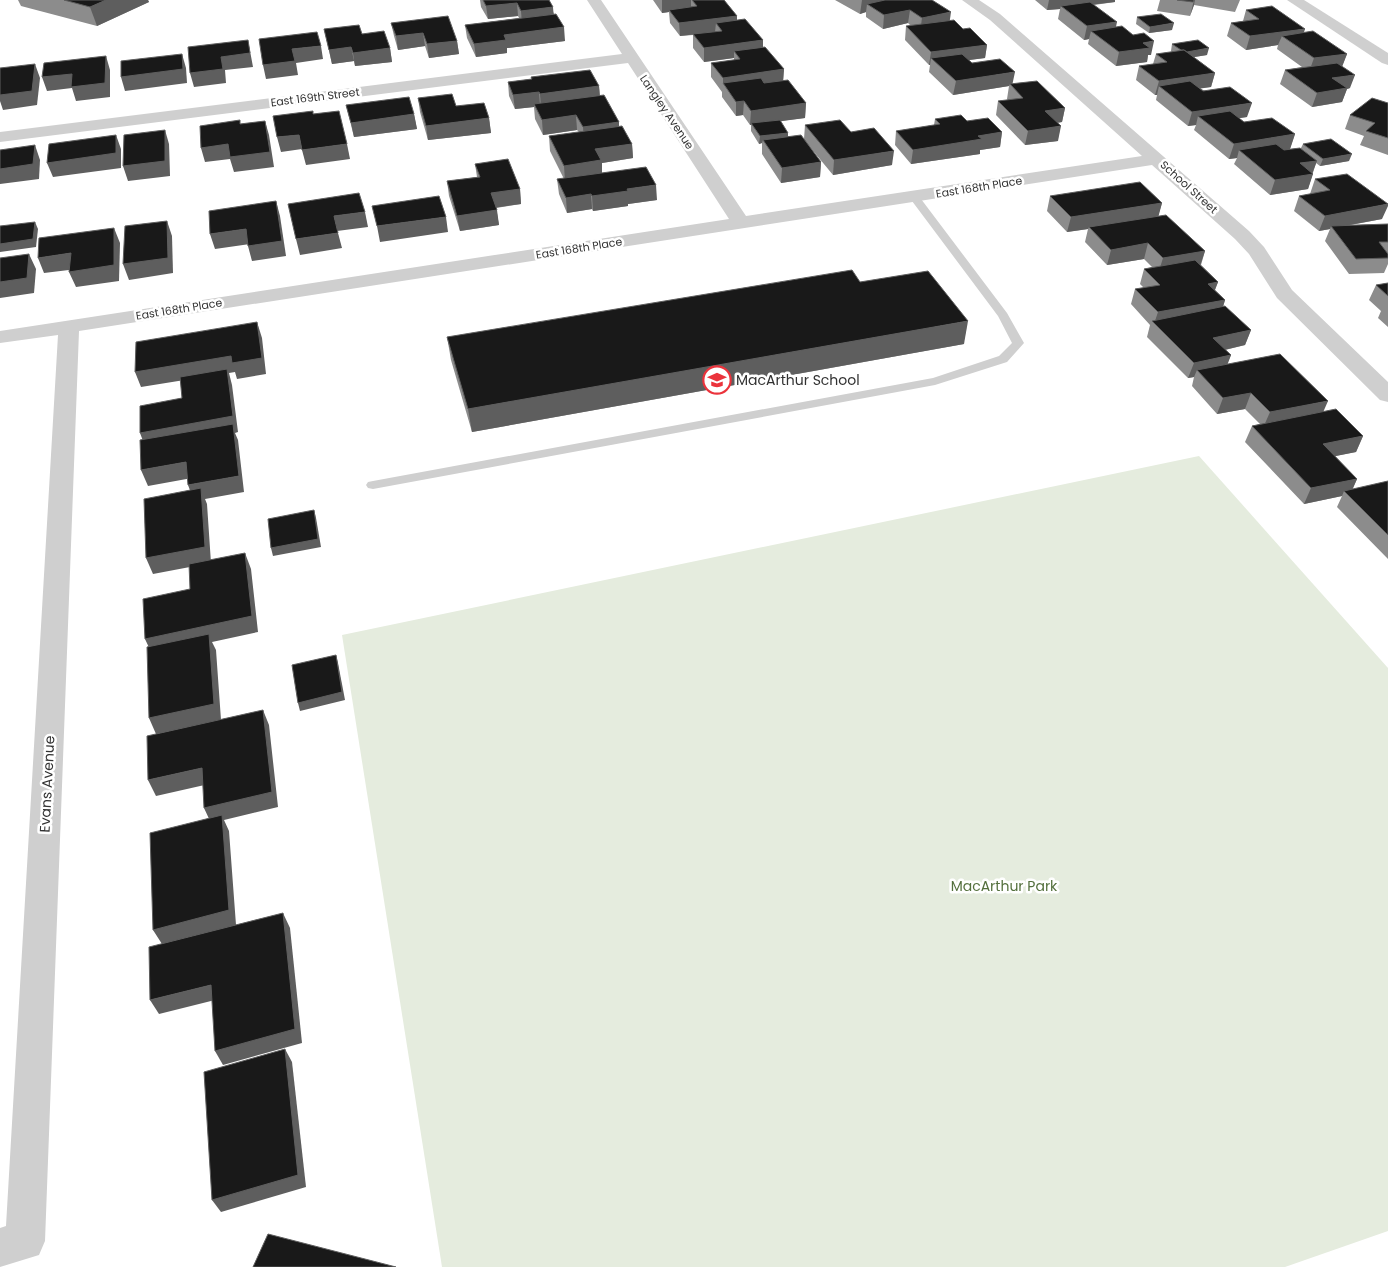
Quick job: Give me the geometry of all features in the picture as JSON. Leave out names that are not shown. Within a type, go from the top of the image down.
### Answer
[{"type":"street","name":"Langley Avenue","points":[[594,0],[630,58],[741,223]]},
{"type":"street","name":"School Street","points":[[969,0],[995,17],[1242,235],[1257,251],[1284,294],[1388,395]]},
{"type":"street","points":[[1294,0],[1388,60]]},
{"type":"street","name":"East 169th Street","points":[[0,137],[630,58]]},
{"type":"street","name":"East 168th Place","points":[[0,337],[1158,159]]},
{"type":"street","name":"Evans Avenue","points":[[12,1245],[69,326]]},
{"type":"lane","points":[[373,485],[935,381],[1003,359],[1018,343],[1003,315],[914,197]]},
{"type":"green space","name":"MacArthur Park","points":[[1199,456],[1388,668],[1388,1231],[1285,1267],[442,1267],[342,635]]},
{"type":"building","points":[[64,0],[106,0],[90,7]]},
{"type":"building","points":[[483,0],[549,0],[553,7],[521,11],[517,3],[486,6]]},
{"type":"building","points":[[692,0],[724,0],[737,16],[679,23],[669,10],[697,6]]},
{"type":"building","points":[[885,0],[932,0],[951,12],[922,18],[910,10],[884,15],[867,4]]},
{"type":"building","points":[[1177,0],[1194,0],[1193,2]]},
{"type":"building","points":[[1090,2],[1117,22],[1087,26],[1061,6]]},
{"type":"building","points":[[1272,6],[1305,29],[1250,36],[1231,23],[1259,19],[1246,10]]},
{"type":"building","points":[[556,14],[564,27],[504,35],[506,40],[474,44],[465,25]]},
{"type":"building","points":[[1161,14],[1174,23],[1150,27],[1137,17]]},
{"type":"building","points":[[448,16],[457,41],[427,44],[423,33],[396,36],[391,23]]},
{"type":"building","points":[[745,19],[763,40],[704,48],[693,34],[722,31],[716,23]]},
{"type":"building","points":[[954,20],[963,29],[970,28],[987,45],[931,52],[906,26]]},
{"type":"building","points":[[359,25],[362,34],[384,31],[390,48],[353,53],[351,47],[329,50],[324,29]]},
{"type":"building","points":[[1122,26],[1133,35],[1144,33],[1154,41],[1143,43],[1150,48],[1119,52],[1091,31]]},
{"type":"building","points":[[1313,31],[1347,54],[1314,58],[1282,36]]},
{"type":"building","points":[[317,32],[321,46],[292,49],[295,61],[263,65],[259,39]]},
{"type":"building","points":[[248,40],[250,53],[221,57],[223,69],[190,73],[188,47]]},
{"type":"building","points":[[1198,40],[1209,48],[1187,52],[1172,44]]},
{"type":"building","points":[[765,47],[784,69],[723,78],[711,63],[740,59],[734,51]]},
{"type":"building","points":[[1184,50],[1215,73],[1159,81],[1139,66],[1167,62],[1156,54]]},
{"type":"building","points":[[182,54],[183,69],[121,77],[121,61]]},
{"type":"building","points":[[962,54],[972,63],[1000,59],[1015,72],[956,81],[931,58]]},
{"type":"building","points":[[106,56],[105,83],[71,87],[72,74],[42,77],[44,63]]},
{"type":"building","points":[[1337,63],[1355,75],[1332,78],[1347,88],[1317,93],[1285,70]]},
{"type":"building","points":[[35,64],[32,91],[0,95],[0,68]]},
{"type":"building","points":[[590,70],[599,86],[540,94],[539,92],[513,95],[508,82],[532,79],[531,77]]},
{"type":"building","points":[[761,78],[764,83],[788,80],[806,103],[751,111],[744,101],[736,102],[723,83]]},
{"type":"building","points":[[1037,81],[1065,108],[1045,111],[1061,126],[1028,131],[998,101],[1023,98],[1010,84]]},
{"type":"building","points":[[1190,81],[1203,91],[1230,87],[1252,103],[1192,112],[1159,86]]},
{"type":"building","points":[[452,94],[456,106],[484,103],[489,118],[426,126],[418,98]]},
{"type":"building","points":[[604,95],[619,122],[583,127],[576,115],[542,120],[534,104]]},
{"type":"building","points":[[409,97],[414,114],[351,123],[346,105]]},
{"type":"building","points":[[1372,98],[1388,103],[1388,138],[1366,131],[1375,123],[1350,115]]},
{"type":"building","points":[[313,111],[313,114],[339,111],[347,144],[302,150],[299,135],[277,137],[273,116]]},
{"type":"building","points":[[1230,111],[1244,122],[1272,118],[1295,134],[1234,144],[1198,116]]},
{"type":"building","points":[[961,115],[967,121],[988,118],[1002,132],[978,136],[982,139],[913,150],[896,131],[940,124],[935,119]]},
{"type":"building","points":[[240,120],[240,124],[265,121],[270,152],[230,157],[228,144],[201,148],[200,126]]},
{"type":"building","points":[[780,120],[788,133],[760,136],[751,123]]},
{"type":"building","points":[[840,120],[851,132],[874,128],[894,151],[834,160],[805,125]]},
{"type":"building","points":[[622,126],[632,144],[595,149],[601,160],[564,166],[549,136]]},
{"type":"building","points":[[165,130],[165,161],[123,166],[124,135]]},
{"type":"building","points":[[116,135],[116,153],[47,163],[49,144]]},
{"type":"building","points":[[801,135],[821,162],[782,168],[763,140]]},
{"type":"building","points":[[1331,139],[1352,154],[1323,159],[1303,144]]},
{"type":"building","points":[[1276,144],[1284,150],[1300,148],[1317,161],[1300,163],[1313,174],[1275,180],[1239,150]]},
{"type":"building","points":[[35,145],[33,164],[0,169],[0,150]]},
{"type":"building","points":[[508,159],[520,189],[491,193],[497,210],[457,216],[447,181],[480,177],[475,164]]},
{"type":"building","points":[[646,167],[656,185],[592,196],[591,194],[566,198],[557,179]]},
{"type":"building","points":[[1347,174],[1388,204],[1325,216],[1299,196],[1330,190],[1315,179]]},
{"type":"building","points":[[1140,182],[1162,203],[1071,217],[1050,196]]},
{"type":"building","points":[[359,193],[365,212],[334,216],[338,233],[296,239],[288,204]]},
{"type":"building","points":[[439,196],[446,217],[377,226],[372,206]]},
{"type":"building","points":[[276,201],[282,241],[248,246],[246,229],[210,234],[209,211]]},
{"type":"building","points":[[1166,215],[1205,251],[1163,258],[1148,243],[1111,250],[1089,227]]},
{"type":"building","points":[[167,221],[168,258],[123,264],[125,226]]},
{"type":"building","points":[[35,222],[33,239],[0,244],[0,226]]},
{"type":"building","points":[[1388,224],[1388,242],[1379,242],[1388,254],[1388,258],[1356,259],[1331,226]]},
{"type":"building","points":[[114,228],[114,265],[69,272],[71,253],[38,258],[39,238]]},
{"type":"building","points":[[29,254],[27,278],[0,282],[0,258]]},
{"type":"building","points":[[1195,260],[1218,282],[1208,284],[1225,300],[1158,312],[1135,289],[1160,285],[1144,269]]},
{"type":"building","points":[[852,270],[860,282],[928,271],[968,321],[468,409],[447,337]]},
{"type":"building","points":[[1388,283],[1388,296],[1376,285]]},
{"type":"building","points":[[1225,306],[1251,330],[1213,338],[1231,355],[1194,363],[1152,321]]},
{"type":"building","points":[[257,322],[262,358],[232,363],[231,356],[135,372],[136,342]]},
{"type":"building","points":[[1280,354],[1328,401],[1270,412],[1251,393],[1223,398],[1197,370]]},
{"type":"building","points":[[227,369],[233,416],[140,433],[140,406],[182,398],[180,377]]},
{"type":"building","points":[[1336,409],[1363,436],[1323,444],[1357,479],[1311,488],[1252,426]]},
{"type":"building","points":[[233,424],[239,476],[188,485],[186,462],[141,470],[140,440]]},
{"type":"building","points":[[1388,481],[1388,535],[1344,491]]},
{"type":"building","points":[[201,488],[205,547],[146,558],[144,499]]},
{"type":"building","points":[[314,510],[318,539],[271,548],[268,519]]},
{"type":"building","points":[[245,553],[252,616],[145,639],[143,599],[190,589],[189,564]]},
{"type":"building","points":[[209,634],[214,704],[149,718],[147,647]]},
{"type":"building","points":[[336,655],[342,692],[298,703],[292,665]]},
{"type":"building","points":[[263,710],[272,792],[204,808],[202,768],[148,780],[147,736]]},
{"type":"building","points":[[222,815],[229,910],[153,930],[150,833]]},
{"type":"building","points":[[283,913],[295,1029],[215,1051],[211,985],[150,1000],[149,947]]},
{"type":"building","points":[[285,1049],[298,1175],[212,1200],[204,1072]]},
{"type":"building","points":[[268,1234],[396,1267],[253,1267]]},
{"type":"place","name":"MacArthur School","points":[[717,380]]}]
